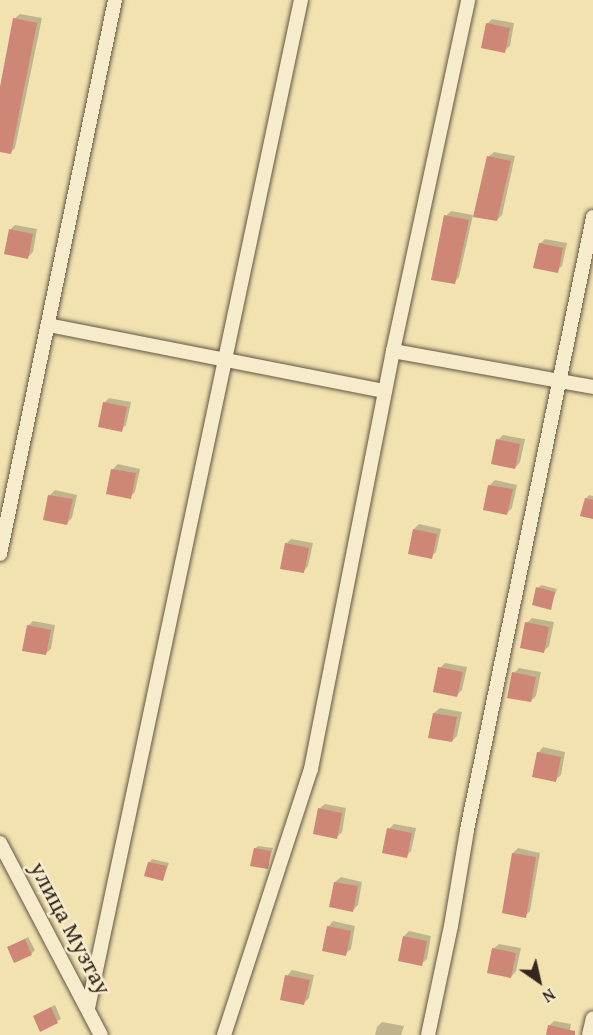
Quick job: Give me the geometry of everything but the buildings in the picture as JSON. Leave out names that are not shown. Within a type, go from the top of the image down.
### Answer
[{"type":"street","points":[[0,554],[115,0]]},
{"type":"street","points":[[88,1008],[301,0]]},
{"type":"street","points":[[224,1035],[311,770],[393,351],[468,0]]},
{"type":"street","points":[[428,1035],[558,380],[593,216]]},
{"type":"street","points":[[48,325],[227,358],[386,391]]},
{"type":"street","points":[[393,351],[593,387]]},
{"type":"street","name":"улица Музтау","points":[[0,843],[101,1035]]},
{"type":"street","points":[[589,1035],[593,1018]]}]
